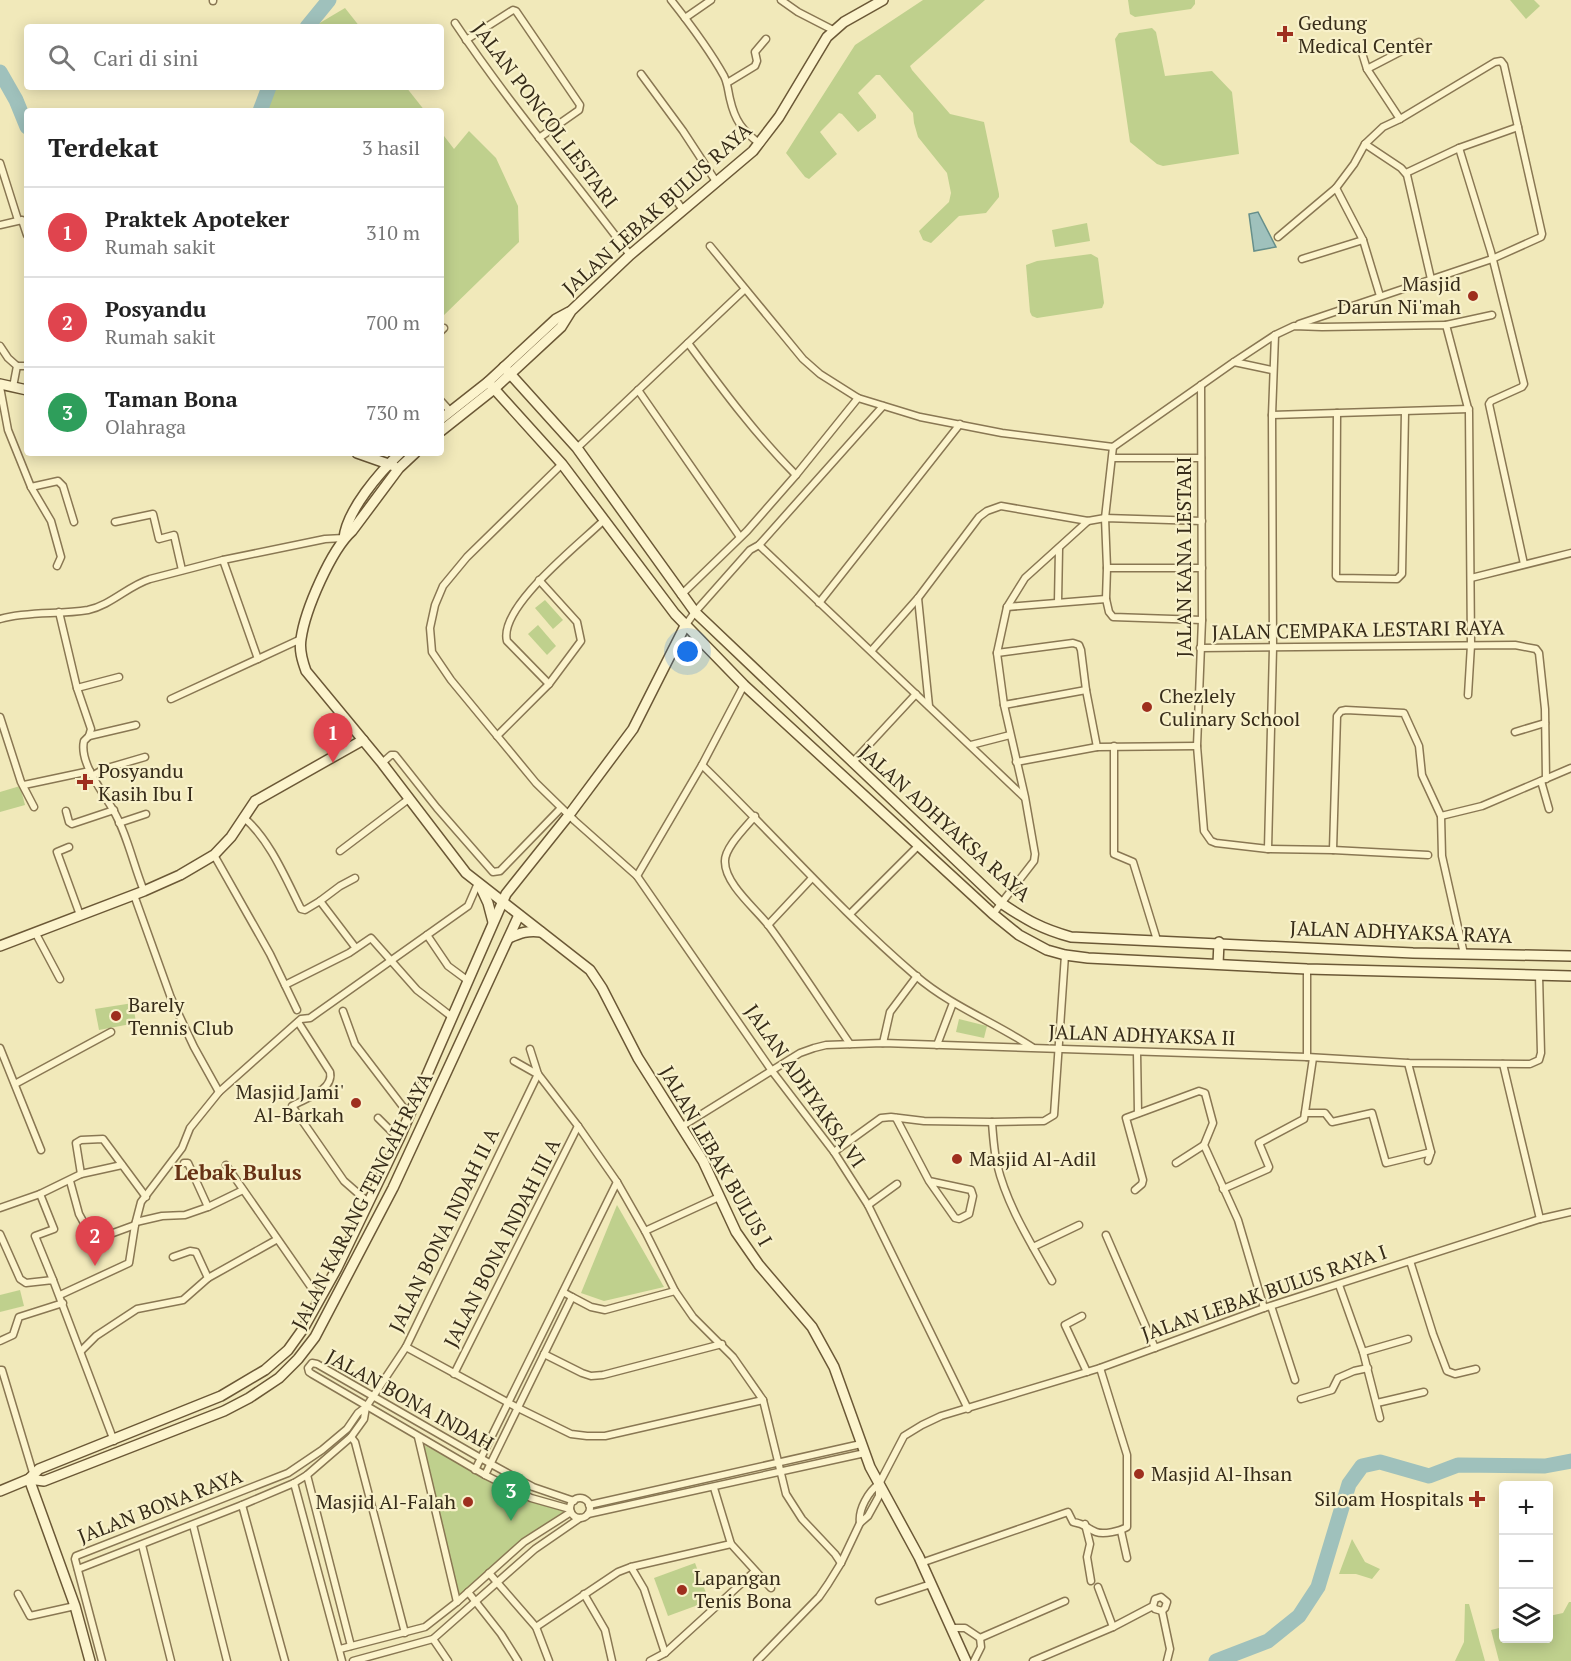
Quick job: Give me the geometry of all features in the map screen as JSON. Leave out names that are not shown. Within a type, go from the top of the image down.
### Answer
[{"type":"main road","name":"JALAN LEBAK BULUS RAYA","points":[[444,428],[507,370],[561,327],[571,311],[630,255],[760,144],[802,82],[822,44],[833,30],[857,13],[883,0]]},
{"type":"main road","name":"JALAN ADHYAKSA RAYA","points":[[507,370],[577,448],[695,612],[1001,903],[1045,930],[1071,937],[1464,954],[1571,956]]},
{"type":"main road","points":[[0,385],[24,389]]},
{"type":"main road","name":"JALAN LEBAK BULUS RAYA","points":[[444,416],[491,385]]},
{"type":"main road","name":"JALAN ADHYAKSA RAYA","points":[[491,385],[562,464],[685,626],[744,685],[918,846],[1019,935],[1047,950],[1065,955],[1307,969],[1571,976]]},
{"type":"main road","points":[[502,397],[506,386],[520,385]]},
{"type":"main road","points":[[367,456],[399,468]]},
{"type":"main road","points":[[344,538],[345,527],[362,498],[397,456]]},
{"type":"main road","points":[[413,456],[399,468],[352,531],[344,538],[320,584],[301,639],[302,660],[306,670],[410,798],[466,873],[519,915]]},
{"type":"main road","points":[[502,902],[510,888],[569,815],[633,729],[685,626]]},
{"type":"main road","points":[[0,946],[180,875],[214,855],[231,837],[255,801],[363,740]]},
{"type":"main road","points":[[478,884],[488,903],[493,922]]},
{"type":"main road","points":[[491,893],[510,888]]},
{"type":"main road","name":"JALAN KARANG TENGAH RAYA","points":[[0,1491],[74,1455],[114,1441],[221,1396],[265,1370],[288,1350],[320,1300],[410,1116],[502,902]]},
{"type":"main road","name":"JALAN KARANG TENGAH RAYA","points":[[31,1476],[44,1481],[224,1411],[265,1388],[298,1359],[315,1337],[393,1188],[519,915]]},
{"type":"main road","name":"JALAN LEBAK BULUS I","points":[[519,915],[590,970],[602,988],[638,1058],[703,1161],[736,1232],[759,1265],[812,1328],[834,1367],[863,1448],[879,1484],[921,1563],[966,1661]]},
{"type":"main road","points":[[509,938],[531,931],[543,932]]},
{"type":"main road","points":[[1218,964],[1219,942]]},
{"type":"main road","points":[[74,1455],[79,1468]]},
{"type":"main road","points":[[34,1493],[58,1480],[65,1473]]},
{"type":"main road","points":[[31,1476],[34,1493],[75,1606],[87,1660]]},
{"type":"street","points":[[671,0],[728,83],[730,99],[739,125],[760,144]]},
{"type":"street","points":[[685,18],[711,0]]},
{"type":"street","points":[[781,0],[798,12],[833,30]]},
{"type":"street","points":[[466,40],[513,10],[516,11],[580,105],[579,110],[539,138]]},
{"type":"street","name":"JALAN PONCOL LESTARI","points":[[455,23],[539,138],[630,255]]},
{"type":"street","points":[[728,83],[755,66],[757,61],[755,52],[766,39]]},
{"type":"street","points":[[1367,69],[1419,42]]},
{"type":"street","points":[[1362,53],[1367,69],[1400,119]]},
{"type":"street","points":[[710,246],[803,359],[820,374],[858,398],[920,417],[1002,433],[1113,447],[1275,335],[1294,326],[1492,259],[1541,237],[1504,65],[1500,61],[1495,62],[1383,127],[1365,144],[1354,164],[1336,188],[1278,237]]},
{"type":"street","points":[[641,74],[683,131],[717,183]]},
{"type":"street","points":[[1403,170],[1518,127]]},
{"type":"street","points":[[1365,144],[1403,170],[1431,279]]},
{"type":"street","points":[[1459,148],[1492,259],[1524,384],[1489,404],[1524,564]]},
{"type":"street","points":[[0,163],[18,220]]},
{"type":"street","points":[[1336,188],[1363,240],[1380,296]]},
{"type":"street","points":[[670,192],[683,210]]},
{"type":"street","points":[[0,225],[18,220],[23,221],[24,224]]},
{"type":"street","points":[[1302,258],[1363,240]]},
{"type":"street","points":[[577,448],[745,289]]},
{"type":"street","points":[[1294,326],[1446,325],[1492,315]]},
{"type":"street","points":[[1446,325],[1469,410],[1471,645],[1468,694]]},
{"type":"street","points":[[1275,335],[1272,370],[1273,648],[1268,849],[1428,855]]},
{"type":"street","points":[[688,343],[740,414],[773,453],[796,475]]},
{"type":"street","points":[[0,346],[17,366],[24,366]]},
{"type":"street","points":[[1234,362],[1272,370]]},
{"type":"street","points":[[13,387],[17,366]]},
{"type":"street","points":[[0,385],[8,430],[31,487],[51,521],[61,557],[57,566]]},
{"type":"street","name":"JALAN KANA LESTARI","points":[[1201,385],[1202,620],[1197,746],[1204,831],[1206,836],[1216,843],[1268,849]]},
{"type":"street","points":[[638,390],[740,537]]},
{"type":"street","points":[[681,595],[740,537],[796,475],[858,398]]},
{"type":"street","points":[[444,404],[450,411]]},
{"type":"street","points":[[685,626],[750,550],[759,545],[883,406]]},
{"type":"street","points":[[1272,415],[1469,410]]},
{"type":"street","points":[[1337,413],[1336,576],[1338,578],[1397,579],[1402,574],[1404,550],[1405,412]]},
{"type":"street","points":[[819,603],[960,424]]},
{"type":"street","points":[[1113,447],[1105,518],[1106,599],[1109,612],[1113,617],[1202,620]]},
{"type":"street","points":[[1113,458],[1201,458]]},
{"type":"street","name":"JALAN ADHYAKSA VI","points":[[562,464],[467,557],[443,586],[435,605],[430,628],[432,652],[451,680],[536,783],[637,876],[772,1071],[834,1152],[868,1205],[968,1409]]},
{"type":"street","points":[[31,487],[58,481],[63,486],[74,522]]},
{"type":"street","points":[[872,650],[918,598],[979,517],[993,507],[1001,506],[1088,521],[1105,518],[1202,521]]},
{"type":"street","points":[[115,522],[153,514],[159,539],[174,535],[182,570]]},
{"type":"street","points":[[549,684],[507,641],[509,620],[539,580],[604,520]]},
{"type":"street","points":[[993,914],[1034,861],[1035,854],[1025,797],[1004,705],[997,653],[1007,607],[1025,578],[1088,521]]},
{"type":"street","points":[[0,619],[18,614],[88,609],[100,606],[139,582],[182,570],[325,539],[344,538]]},
{"type":"street","points":[[759,545],[1025,797]]},
{"type":"street","points":[[1058,602],[1059,549]]},
{"type":"street","points":[[1471,578],[1571,552]]},
{"type":"street","points":[[224,560],[258,659]]},
{"type":"street","points":[[1107,568],[1202,568]]},
{"type":"street","points":[[497,736],[549,684],[581,641],[577,622],[539,580]]},
{"type":"street","points":[[918,598],[929,706]]},
{"type":"street","points":[[1007,607],[1106,599]]},
{"type":"street","points":[[59,612],[77,688],[91,729],[83,746],[91,773],[114,810],[144,891]]},
{"type":"street","points":[[171,699],[301,639]]},
{"type":"street","points":[[997,653],[1078,645],[1081,650],[1097,747]]},
{"type":"street","name":"JALAN CEMPAKA LESTARI RAYA","points":[[1200,648],[1515,645],[1536,649],[1539,653],[1545,723]]},
{"type":"street","points":[[77,688],[119,677]]},
{"type":"street","points":[[637,876],[702,765],[744,685]]},
{"type":"street","points":[[1004,705],[1086,690]]},
{"type":"street","points":[[852,762],[916,694]]},
{"type":"street","points":[[1333,850],[1337,716],[1341,711],[1404,713],[1419,746],[1422,775],[1441,816],[1442,856],[1464,954]]},
{"type":"street","points":[[0,717],[34,807]]},
{"type":"street","points":[[1515,732],[1545,723],[1544,780],[1549,809]]},
{"type":"street","points":[[89,736],[136,725]]},
{"type":"street","points":[[971,745],[1010,735]]},
{"type":"street","points":[[1114,746],[1113,854],[1133,862],[1157,940]]},
{"type":"street","points":[[1016,762],[1097,747],[1197,746]]},
{"type":"street","points":[[382,763],[391,755],[395,755],[437,808],[493,872],[500,871],[561,808]]},
{"type":"street","points":[[24,785],[91,773],[145,757]]},
{"type":"street","points":[[702,765],[812,878],[917,976],[953,1003],[1033,1048]]},
{"type":"street","points":[[1441,816],[1482,806],[1571,768]]},
{"type":"street","points":[[340,851],[410,798]]},
{"type":"street","points":[[66,811],[69,822],[72,824],[114,810]]},
{"type":"street","points":[[119,823],[146,813]]},
{"type":"street","points":[[754,816],[728,850],[724,860],[726,871],[738,890],[768,925],[850,1044]]},
{"type":"street","points":[[243,817],[253,824],[280,867],[302,909],[305,910],[355,878]]},
{"type":"street","points":[[850,914],[918,846]]},
{"type":"street","points":[[69,847],[57,852],[80,915]]},
{"type":"street","points":[[214,855],[270,954],[297,1010]]},
{"type":"street","points":[[768,925],[812,878]]},
{"type":"street","points":[[60,1296],[129,1263],[141,1202],[182,1148],[190,1128],[219,1092],[301,1019],[310,1018],[468,906],[478,884]]},
{"type":"street","points":[[134,895],[171,998],[219,1092]]},
{"type":"street","points":[[320,901],[355,947]]},
{"type":"street","points":[[39,931],[60,979]]},
{"type":"street","points":[[427,935],[448,966],[467,980]]},
{"type":"street","points":[[285,985],[337,959],[371,938],[417,990],[452,1017]]},
{"type":"street","points":[[834,1152],[881,1118],[992,1122],[1044,1121],[1054,1115],[1065,955]]},
{"type":"street","points":[[1304,1116],[1310,1058],[1307,969]]},
{"type":"street","name":"JALAN ADHYAKSA II","points":[[681,1127],[801,1053],[826,1045],[883,1043],[1408,1063],[1530,1064],[1539,1060],[1541,1053],[1539,975]]},
{"type":"street","points":[[883,1043],[890,1012],[917,976]]},
{"type":"street","points":[[937,1045],[953,1003]]},
{"type":"street","points":[[343,1011],[355,1044],[410,1116]]},
{"type":"street","points":[[298,1022],[331,1077],[327,1086],[292,1106],[344,1181],[368,1202]]},
{"type":"street","points":[[15,1084],[111,1032]]},
{"type":"street","points":[[0,1048],[41,1150]]},
{"type":"street","points":[[530,1049],[538,1074],[617,1182],[675,1291],[693,1317],[722,1344],[763,1400],[786,1494],[792,1505],[841,1563]]},
{"type":"street","points":[[1137,1052],[1138,1113]]},
{"type":"street","points":[[524,1066],[532,1057]]},
{"type":"street","points":[[514,1061],[538,1074]]},
{"type":"street","points":[[1408,1063],[1431,1152],[1428,1161]]},
{"type":"street","points":[[1503,1064],[1540,1219]]},
{"type":"street","name":"JALAN BONA INDAH II A","points":[[373,1396],[406,1347],[538,1074]]},
{"type":"street","points":[[1135,1190],[1143,1180],[1126,1119],[1199,1091],[1205,1093],[1213,1123],[1204,1145],[1176,1163]]},
{"type":"street","points":[[1223,1189],[1269,1168],[1259,1143],[1304,1116],[1325,1113],[1332,1122],[1372,1113],[1386,1163],[1431,1152]]},
{"type":"street","points":[[378,1118],[399,1139]]},
{"type":"street","points":[[896,1118],[929,1181],[955,1218],[959,1219],[969,1214],[973,1196],[971,1190],[929,1181]]},
{"type":"street","points":[[992,1122],[996,1162],[1003,1184],[1014,1212],[1052,1281]]},
{"type":"street","name":"JALAN BONA INDAH III A","points":[[454,1374],[578,1126]]},
{"type":"street","points":[[81,1174],[76,1143],[81,1140],[103,1139],[146,1197]]},
{"type":"street","points":[[1204,1145],[1238,1220],[1263,1308]]},
{"type":"street","points":[[184,1163],[186,1162],[189,1166],[208,1207]]},
{"type":"street","points":[[0,1208],[40,1194],[81,1174],[122,1165]]},
{"type":"street","points":[[226,1165],[276,1240],[320,1300]]},
{"type":"street","points":[[70,1181],[87,1237],[94,1240],[162,1216],[185,1215],[243,1190]]},
{"type":"street","points":[[475,1470],[617,1182]]},
{"type":"street","points":[[868,1205],[897,1184]]},
{"type":"street","points":[[40,1194],[54,1229],[35,1236],[63,1303],[114,1441]]},
{"type":"street","points":[[645,1231],[719,1197]]},
{"type":"street","name":"JALAN LEBAK BULUS RAYA I","points":[[757,1661],[819,1597],[841,1563],[860,1523],[868,1516],[879,1496],[879,1484],[904,1437],[922,1425],[941,1416],[1100,1368],[1263,1308],[1540,1219],[1571,1212]]},
{"type":"street","points":[[1034,1247],[1079,1225]]},
{"type":"street","points":[[0,1234],[20,1279],[26,1283],[53,1280]]},
{"type":"street","points":[[1106,1235],[1155,1348]]},
{"type":"street","points":[[81,1351],[96,1335],[137,1309],[183,1300],[208,1278],[276,1240]]},
{"type":"street","points":[[173,1257],[189,1251],[196,1252],[208,1278]]},
{"type":"street","points":[[1410,1260],[1447,1371],[1455,1374],[1476,1369]]},
{"type":"street","points":[[1339,1285],[1368,1368],[1380,1418]]},
{"type":"street","points":[[563,1292],[591,1307],[605,1310],[675,1291]]},
{"type":"street","points":[[485,1475],[572,1297]]},
{"type":"street","points":[[0,1341],[13,1335],[19,1317],[63,1303]]},
{"type":"street","points":[[1271,1306],[1295,1380]]},
{"type":"street","points":[[1082,1316],[1065,1325],[1087,1372]]},
{"type":"street","points":[[1363,1352],[1408,1339]]},
{"type":"street","points":[[544,1354],[591,1376],[603,1375],[722,1344]]},
{"type":"street","points":[[406,1347],[508,1404],[571,1434],[605,1436],[763,1400]]},
{"type":"street","name":"JALAN BONA INDAH","points":[[570,1510],[531,1498],[475,1470],[312,1374],[309,1372],[309,1365],[317,1364],[481,1459],[533,1486],[574,1501]]},
{"type":"street","points":[[921,1563],[1068,1512],[1072,1522],[1085,1524],[1097,1532],[1121,1530],[1127,1527],[1125,1496],[1127,1455],[1100,1368]]},
{"type":"street","points":[[1300,1399],[1332,1390],[1338,1378],[1368,1368]]},
{"type":"street","points":[[0,1370],[2,1370],[31,1476]]},
{"type":"street","points":[[1377,1403],[1424,1392]]},
{"type":"street","name":"JALAN BONA RAYA","points":[[366,1407],[364,1419],[351,1437],[307,1475],[294,1483],[78,1569],[76,1556],[288,1473],[322,1450],[347,1429],[373,1396]]},
{"type":"street","points":[[351,1437],[355,1442],[405,1632]]},
{"type":"street","points":[[418,1437],[457,1602]]},
{"type":"street","points":[[340,1649],[425,1627],[457,1602],[524,1542],[570,1510],[574,1501],[580,1498],[589,1504],[777,1462],[863,1448]]},
{"type":"street","points":[[353,1661],[433,1639],[535,1549],[588,1514],[780,1473],[863,1448]]},
{"type":"street","points":[[307,1475],[351,1646]]},
{"type":"street","points":[[294,1483],[342,1661]]},
{"type":"street","points":[[714,1488],[731,1544],[771,1588]]},
{"type":"street","points":[[588,1514],[589,1504]]},
{"type":"street","points":[[242,1505],[285,1661]]},
{"type":"street","points":[[570,1510],[574,1517],[580,1518]]},
{"type":"street","points":[[1085,1524],[1090,1544],[1087,1557],[1091,1581]]},
{"type":"street","points":[[193,1525],[227,1661]]},
{"type":"street","points":[[1121,1530],[1126,1558]]},
{"type":"street","points":[[536,1626],[607,1578],[631,1567],[731,1544]]},
{"type":"street","points":[[142,1545],[171,1661]]},
{"type":"street","points":[[631,1567],[644,1589],[665,1653]]},
{"type":"street","points":[[78,1569],[102,1661]]},
{"type":"street","points":[[650,1661],[665,1653],[755,1571]]},
{"type":"street","points":[[489,1573],[536,1626],[549,1661]]},
{"type":"street","points":[[879,1601],[931,1584]]},
{"type":"street","points":[[1098,1587],[1113,1627]]},
{"type":"street","points":[[468,1592],[519,1661]]},
{"type":"street","points":[[584,1593],[605,1630],[612,1661]]},
{"type":"street","points":[[18,1594],[30,1616],[75,1606]]},
{"type":"street","points":[[1154,1606],[1155,1599],[1161,1597],[1167,1602],[1162,1611]]},
{"type":"street","points":[[980,1638],[1065,1601]]},
{"type":"street","points":[[1033,1661],[1113,1627],[1154,1606]]},
{"type":"street","points":[[1154,1606],[1155,1609],[1162,1611]]},
{"type":"street","points":[[1162,1611],[1170,1649],[1167,1661]]},
{"type":"street","points":[[951,1628],[965,1628],[980,1638],[981,1647],[974,1661]]},
{"type":"street","points":[[433,1639],[448,1661]]},
{"type":"green space","points":[[923,0],[985,0],[910,66],[950,114],[984,122],[999,194],[986,213],[959,216],[931,243],[923,240],[919,231],[949,202],[951,193],[947,173],[918,137],[913,113],[880,75],[876,75],[858,93],[876,118],[858,132],[839,113],[820,132],[837,154],[809,179],[786,153],[855,45]]},
{"type":"green space","points":[[1128,0],[1195,0],[1195,4],[1191,9],[1135,17],[1130,14]]},
{"type":"green space","points":[[1510,0],[1534,0],[1540,6],[1526,19]]},
{"type":"green space","points":[[345,8],[358,24],[318,24]]},
{"type":"green space","points":[[1152,28],[1156,32],[1165,76],[1212,71],[1232,92],[1239,154],[1163,166],[1157,164],[1130,142],[1115,39],[1119,33]]},
{"type":"green space","points":[[269,90],[408,90],[423,108],[266,108]]},
{"type":"green space","points":[[469,131],[496,158],[518,206],[519,242],[444,315],[444,136],[454,149]]},
{"type":"green space","points":[[1087,223],[1090,241],[1055,247],[1052,230]]},
{"type":"green space","points":[[1091,254],[1098,258],[1104,303],[1102,308],[1037,318],[1032,316],[1026,265],[1037,261]]},
{"type":"green space","points":[[545,600],[563,620],[553,629],[535,608]]},
{"type":"green space","points":[[538,625],[556,646],[547,655],[528,634]]},
{"type":"green space","points":[[20,786],[25,805],[0,812],[0,792]]},
{"type":"green space","name":"Barely Tennis Club","points":[[133,1003],[136,1023],[99,1030],[95,1009]]},
{"type":"green space","points":[[959,1019],[987,1026],[984,1038],[956,1032]]},
{"type":"green space","points":[[617,1205],[664,1287],[604,1301],[581,1293]]},
{"type":"green space","points":[[20,1290],[24,1306],[0,1312],[0,1295]]},
{"type":"green space","points":[[422,1444],[530,1500],[566,1510],[522,1540],[459,1596]]},
{"type":"green space","points":[[1352,1539],[1365,1562],[1380,1569],[1372,1579],[1356,1574],[1339,1574]]},
{"type":"green space","name":"Lapangan Tenis Bona","points":[[695,1563],[709,1601],[668,1616],[654,1578]]},
{"type":"green space","points":[[1571,1602],[1571,1661],[1499,1661],[1491,1630],[1499,1628],[1499,1643],[1553,1643],[1553,1615],[1563,1613]]},
{"type":"green space","points":[[1465,1604],[1469,1604],[1485,1661],[1455,1661],[1464,1642]]},
{"type":"water","points":[[1258,212],[1276,247],[1254,251],[1249,214]]},
{"type":"waterway","points":[[309,24],[329,0]]},
{"type":"waterway","points":[[0,72],[24,120]]},
{"type":"waterway","points":[[261,108],[268,90]]},
{"type":"waterway","points":[[1216,1661],[1268,1641],[1299,1616],[1318,1587],[1349,1484],[1362,1466],[1380,1462],[1429,1476],[1458,1465],[1545,1466],[1571,1461]]},
{"type":"place","name":"Gedung Medical Center","points":[[1285,34]]},
{"type":"place","name":"Masjid Darun Ni'mah","points":[[1473,296]]},
{"type":"place","name":"Chezlely Culinary School","points":[[1147,707]]},
{"type":"place","name":"Praktek Apoteker","points":[[333,763]]},
{"type":"place","name":"Posyandu Kasih Ibu I","points":[[85,782]]},
{"type":"place","name":"Barely Tennis Club","points":[[116,1016]]},
{"type":"place","name":"Masjid Jami' Al-Barkah","points":[[356,1103]]},
{"type":"place","name":"Masjid Al-Adil","points":[[957,1159]]},
{"type":"place","name":"Posyandu","points":[[95,1266]]},
{"type":"place","name":"Masjid Al-Ihsan","points":[[1139,1474]]},
{"type":"place","name":"Siloam Hospitals","points":[[1477,1499]]},
{"type":"place","name":"Masjid Al-Falah","points":[[468,1502]]},
{"type":"place","name":"Taman Bona","points":[[511,1521]]},
{"type":"place","name":"Lapangan Tenis Bona","points":[[682,1590]]},
{"type":"district","name":"Lebak Bulus","points":[[238,1172]]}]
